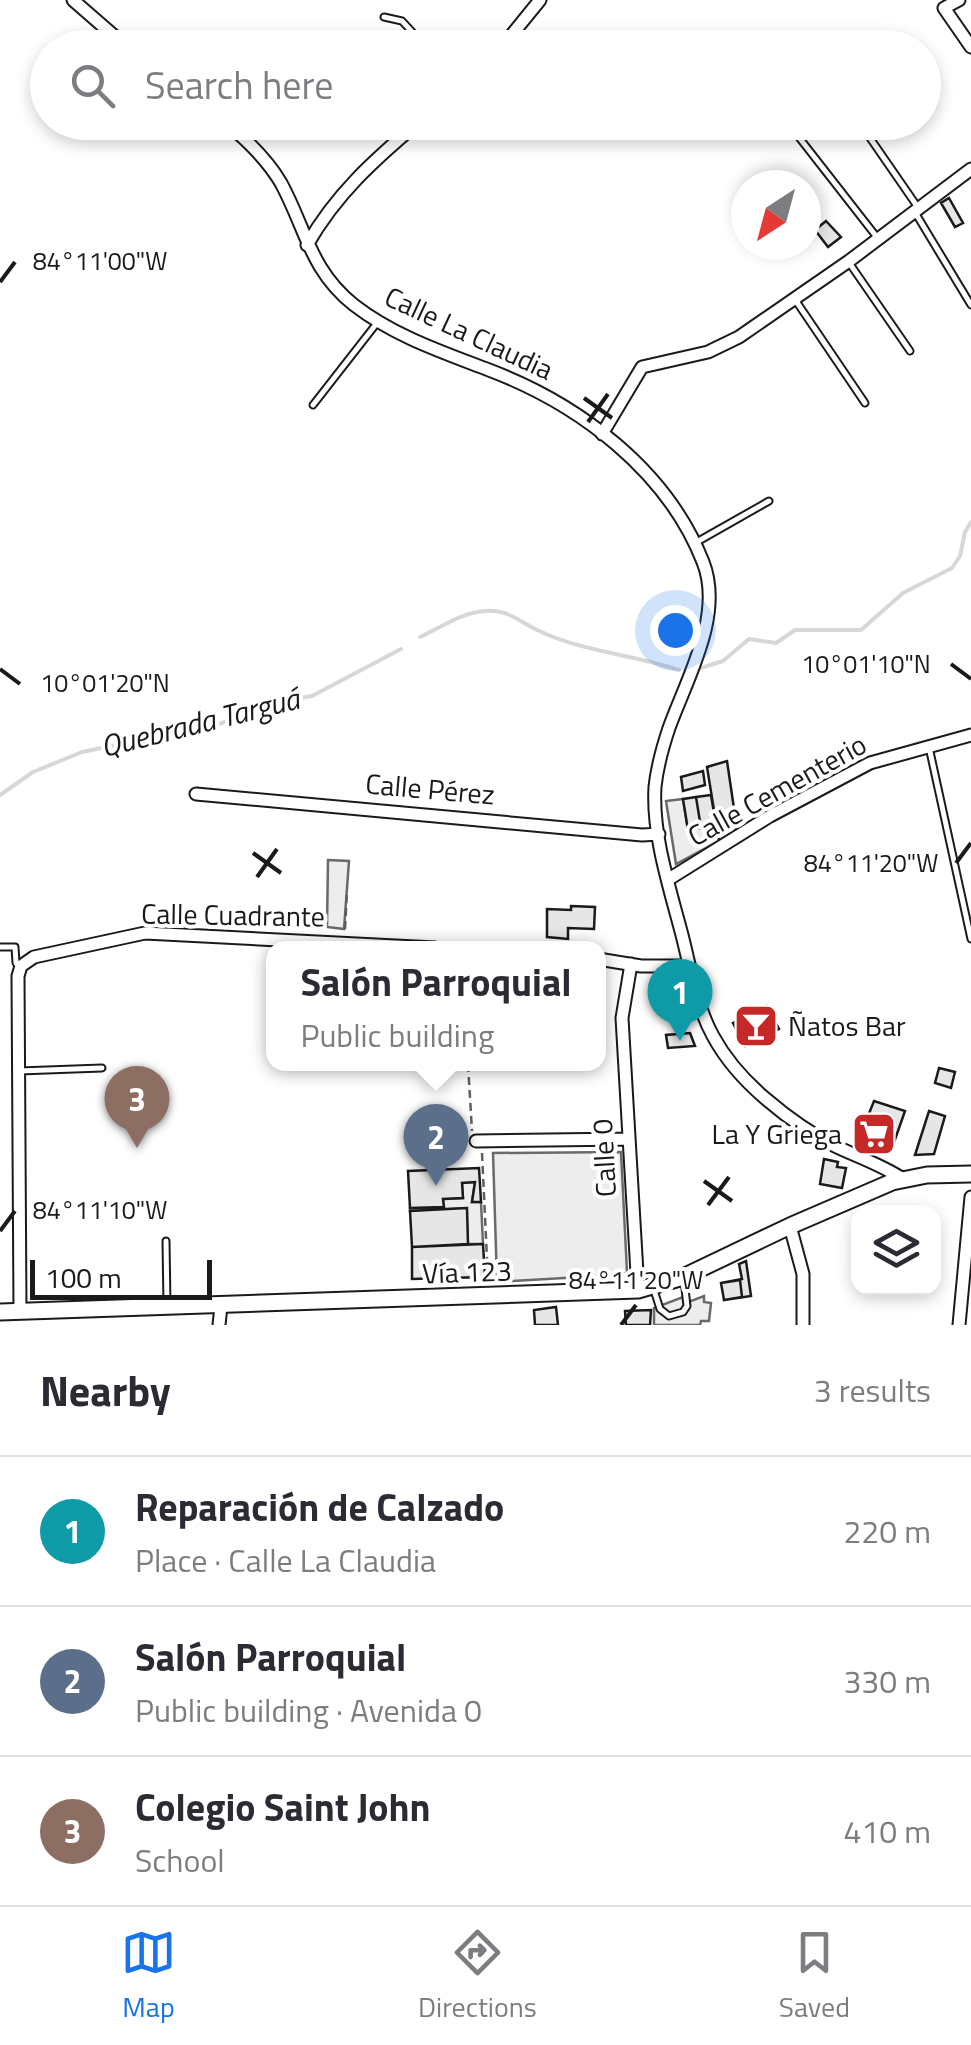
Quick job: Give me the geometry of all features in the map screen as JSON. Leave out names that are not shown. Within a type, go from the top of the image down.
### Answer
[{"type":"main road","name":"Vía 123","points":[[0,1312],[646,1289],[683,1277],[790,1226],[903,1179],[927,1174],[971,1174]]},
{"type":"street","points":[[73,0],[107,30]]},
{"type":"street","points":[[516,30],[540,0]]},
{"type":"street","points":[[959,0],[944,8],[971,47]]},
{"type":"street","name":"Calle La Claudia","points":[[243,140],[281,183],[312,257],[335,288],[379,321],[429,348],[530,387],[563,405],[602,434],[668,496],[707,572],[710,600],[704,630],[667,734],[655,788],[659,834],[704,1019],[743,1076],[801,1126],[903,1179]]},
{"type":"street","points":[[307,245],[348,186],[398,140]]},
{"type":"street","points":[[602,434],[642,368],[708,352],[739,336],[971,169]]},
{"type":"street","name":"Calle Cementerio","points":[[669,880],[832,782],[870,764],[971,734]]},
{"type":"street","name":"Calle Pérez","points":[[196,794],[659,834]]},
{"type":"street","name":"Calle Cuadrante","points":[[21,966],[34,957],[144,933],[299,941]]},
{"type":"street","points":[[606,959],[690,966]]},
{"type":"street","name":"Calle 0","points":[[631,964],[622,1018],[628,1139],[646,1289]]},
{"type":"street","points":[[20,1311],[21,966]]},
{"type":"street","points":[[479,1141],[628,1139]]},
{"type":"street","points":[[959,1325],[971,1197]]},
{"type":"street","points":[[790,1226],[803,1274],[802,1325]]},
{"type":"street","points":[[219,1325],[221,1306]]},
{"type":"lane","points":[[384,17],[402,21],[410,30]]},
{"type":"lane","points":[[801,140],[878,239]]},
{"type":"lane","points":[[871,140],[917,210],[971,306]]},
{"type":"lane","points":[[848,261],[910,352]]},
{"type":"lane","points":[[794,299],[864,402]]},
{"type":"lane","points":[[313,404],[379,321]]},
{"type":"lane","points":[[695,543],[769,501]]},
{"type":"lane","points":[[928,744],[971,939]]},
{"type":"lane","points":[[0,947],[15,947],[16,962],[21,966]]},
{"type":"lane","points":[[19,1071],[102,1068]]},
{"type":"lane","points":[[166,1241],[168,1308]]},
{"type":"lane","points":[[646,1289],[660,1309],[669,1316],[677,1315],[688,1306],[683,1277]]},
{"type":"path","points":[[345,931],[347,891]]},
{"type":"path","points":[[468,1071],[472,1134],[479,1141],[488,1296]]},
{"type":"shaded area","points":[[683,799],[688,830],[716,825],[719,841],[676,864],[666,801]]},
{"type":"shaded area","points":[[328,860],[349,861],[344,929],[327,927]]},
{"type":"shaded area","points":[[621,1152],[627,1272],[497,1282],[493,1153]]},
{"type":"shaded area","points":[[475,1182],[472,1202],[481,1202],[483,1244],[468,1244],[466,1208],[410,1211],[443,1207],[443,1199],[463,1198],[462,1183]]},
{"type":"shaded area","points":[[704,1296],[704,1302],[711,1303],[709,1321],[701,1321],[700,1325],[654,1325],[654,1308],[683,1297],[686,1303]]},
{"type":"building","points":[[949,198],[963,223],[955,227],[941,203]]},
{"type":"building","points":[[826,221],[841,237],[828,247],[821,238],[821,225]]},
{"type":"building","points":[[727,761],[737,829],[719,841],[707,767]]},
{"type":"building","points":[[703,771],[705,785],[683,791],[681,777]]},
{"type":"building","points":[[711,795],[716,825],[701,828],[696,797]]},
{"type":"building","points":[[696,797],[701,828],[688,830],[683,799]]},
{"type":"building","points":[[571,906],[595,907],[594,929],[568,928],[568,939],[547,937],[547,909],[571,910]]},
{"type":"building","name":"Ñatos Bar","points":[[767,1006],[779,1029],[745,1046],[733,1023]]},
{"type":"building","points":[[690,1033],[695,1046],[668,1048],[666,1035]]},
{"type":"building","points":[[939,1068],[955,1072],[951,1088],[935,1083]]},
{"type":"building","points":[[874,1101],[905,1111],[891,1151],[882,1148],[887,1129],[866,1121]]},
{"type":"building","points":[[929,1111],[945,1116],[934,1154],[915,1155]]},
{"type":"building","name":"La Y Griega","points":[[866,1121],[887,1129],[882,1148],[860,1140]]},
{"type":"building","points":[[824,1159],[846,1168],[842,1188],[820,1184]]},
{"type":"building","points":[[479,1168],[481,1202],[472,1202],[475,1182],[462,1183],[463,1198],[443,1199],[444,1207],[410,1208],[408,1171]]},
{"type":"building","points":[[467,1208],[468,1244],[412,1247],[410,1211]]},
{"type":"building","points":[[483,1244],[485,1277],[412,1279],[412,1247]]},
{"type":"building","points":[[746,1261],[751,1296],[724,1300],[721,1283],[742,1279],[739,1264]]},
{"type":"building","points":[[740,1280],[742,1297],[724,1300],[721,1283]]},
{"type":"building","points":[[556,1307],[558,1325],[535,1325],[534,1310]]},
{"type":"building","points":[[651,1310],[650,1325],[626,1325],[625,1311]]},
{"type":"waterway","name":"Quebrada Targuá","points":[[701,668],[723,661],[749,639],[776,643],[795,630],[861,630],[903,593],[952,568],[971,522]]},
{"type":"waterway","name":"Quebrada Targuá","points":[[420,637],[467,614],[493,611],[506,613],[570,643],[679,670]]},
{"type":"waterway","name":"Quebrada Targuá","points":[[0,795],[33,772],[82,752],[222,723],[283,701],[312,696],[401,649]]},
{"type":"place","name":"Ñatos Bar","points":[[756,1026]]},
{"type":"place","name":"Reparación de Calzado","points":[[680,1041]]},
{"type":"place","name":"La Y Griega","points":[[874,1134]]},
{"type":"place","name":"Colegio Saint John","points":[[137,1148]]},
{"type":"place","name":"Salón Parroquial","points":[[436,1186]]}]
